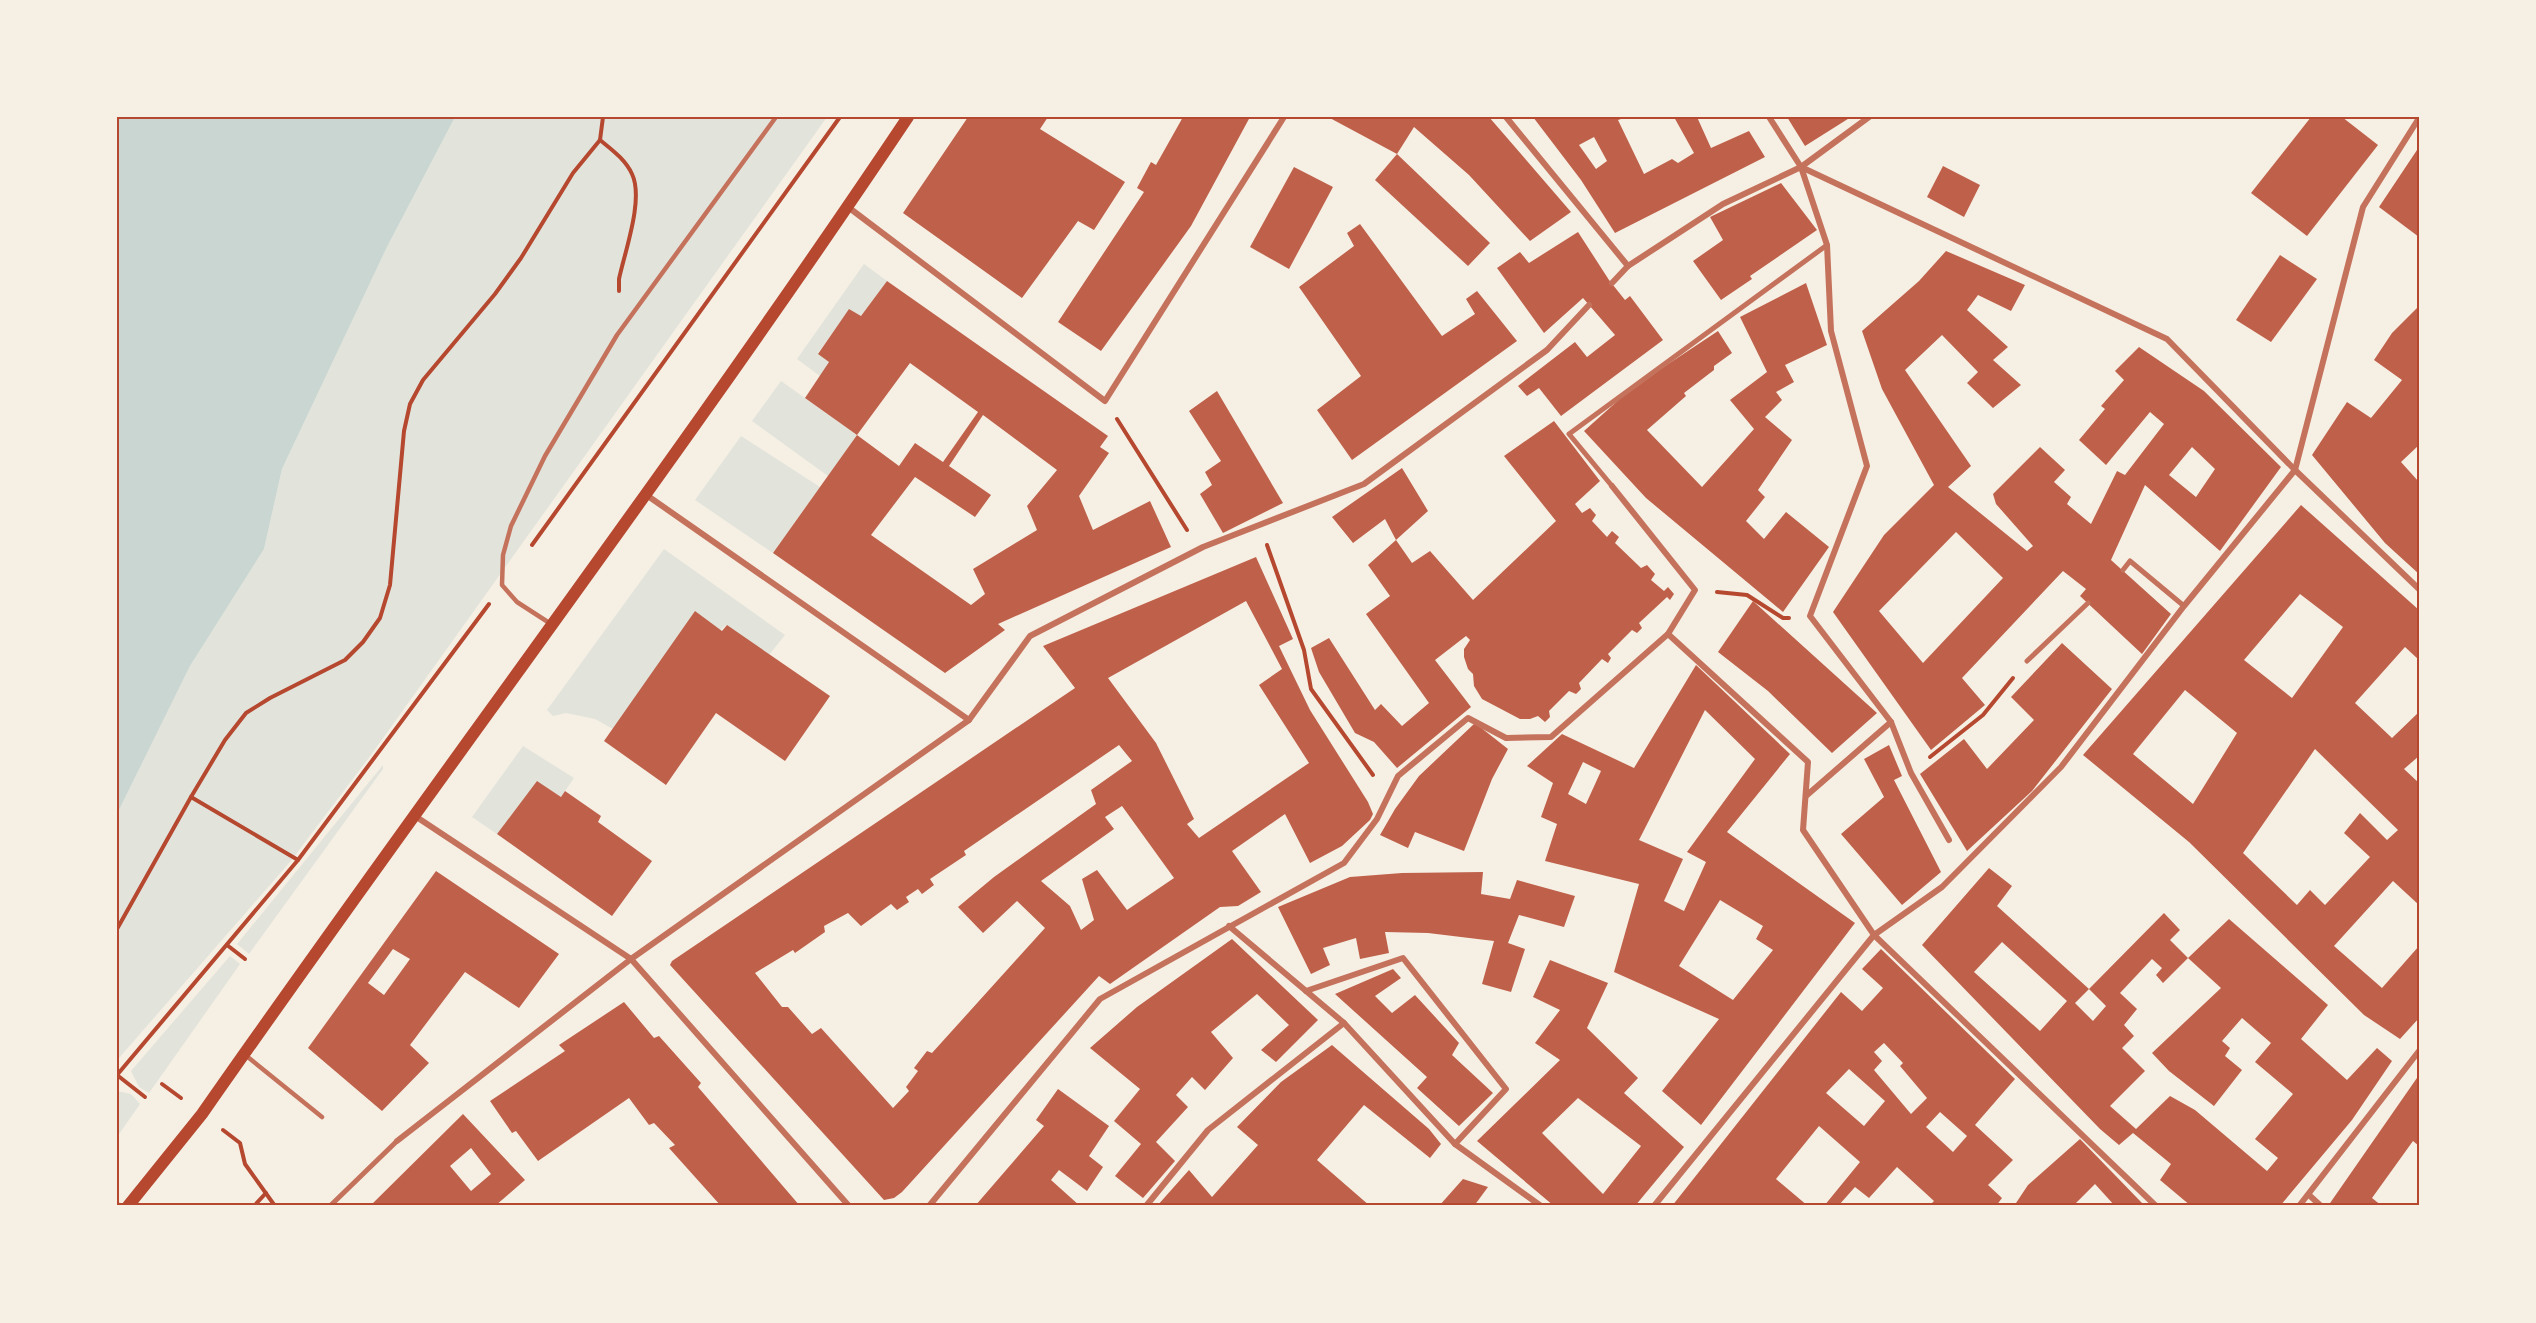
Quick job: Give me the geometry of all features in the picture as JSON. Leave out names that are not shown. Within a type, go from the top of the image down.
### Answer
[{"type":"main road","points":[[128,1206],[202,1114],[645,494],[848,207],[908,117]]},
{"type":"street","points":[[848,207],[1106,401],[1284,117]]},
{"type":"street","points":[[1506,117],[1628,266]]},
{"type":"street","points":[[1769,117],[1801,167],[1827,244],[1831,331],[1868,466],[1810,616],[1891,722],[1911,773],[1949,840]]},
{"type":"street","points":[[1612,283],[1628,266],[1724,204],[1801,167],[1869,117]]},
{"type":"street","points":[[1654,1206],[1874,935],[1942,887],[2061,767],[2184,606],[2295,470],[2363,207],[2419,118]]},
{"type":"street","points":[[1801,167],[2167,339],[2295,470],[2419,589]]},
{"type":"street","points":[[928,1206],[1100,999],[1344,863],[1377,819],[1398,776],[1468,718],[1506,738],[1551,737],[1668,634],[1695,590],[1569,434],[1827,244]]},
{"type":"street","points":[[330,1206],[397,1141],[631,959],[969,720],[1030,636],[1199,549],[1364,483],[1547,350],[1589,305]]},
{"type":"street","points":[[645,494],[969,720]]},
{"type":"street","points":[[2122,570],[2130,561],[2184,606]]},
{"type":"street","points":[[2027,661],[2088,603]]},
{"type":"street","points":[[1668,634],[1808,762],[1803,830],[1874,935],[2156,1206]]},
{"type":"street","points":[[1806,796],[1891,722]]},
{"type":"street","points":[[415,815],[631,959],[849,1206]]},
{"type":"street","points":[[1229,926],[1344,1023],[1455,1144],[1541,1206]]},
{"type":"street","points":[[1306,991],[1403,958],[1506,1089],[1455,1144]]},
{"type":"street","points":[[1146,1206],[1208,1130],[1344,1023]]},
{"type":"street","points":[[2299,1206],[2419,1051]]},
{"type":"street","points":[[2309,1195],[2321,1206]]},
{"type":"lane","points":[[551,624],[517,602],[502,585],[503,555],[511,526],[545,456],[617,335],[776,117]]},
{"type":"lane","points":[[243,1054],[322,1117]]},
{"type":"path","points":[[117,929],[225,740],[246,713],[270,698],[345,660],[363,642],[380,618],[390,585],[404,430],[410,404],[423,380],[495,294],[521,258],[573,173],[600,140],[603,117]]},
{"type":"path","points":[[530,547],[840,117]]},
{"type":"path","points":[[600,140],[620,156],[632,174],[637,194],[619,279],[617,335]]},
{"type":"path","points":[[1106,401],[1199,549]]},
{"type":"path","points":[[1260,524],[1304,650],[1311,689],[1388,796]]},
{"type":"path","points":[[145,1097],[117,1075],[298,860],[502,585]]},
{"type":"path","points":[[1695,590],[1747,595],[1783,618],[1810,616]]},
{"type":"path","points":[[1911,773],[1983,715],[2027,661]]},
{"type":"path","points":[[191,797],[298,860]]},
{"type":"path","points":[[227,945],[245,959]]},
{"type":"path","points":[[202,1114],[240,1143],[245,1164],[275,1206]]},
{"type":"path","points":[[254,1206],[266,1193]]},
{"type":"shaded area","points":[[117,117],[455,117],[387,247],[282,469],[264,549],[190,666],[117,814]]},
{"type":"shaded area","points":[[455,117],[827,117],[371,755],[290,862],[119,1058],[117,1055],[117,814],[190,666],[264,549],[282,469],[387,247]]},
{"type":"shaded area","points":[[864,264],[887,281],[861,316],[849,310],[818,353],[829,362],[820,376],[797,359]]},
{"type":"shaded area","points":[[781,381],[857,435],[828,476],[752,421]]},
{"type":"shaded area","points":[[741,436],[820,487],[773,553],[695,500]]},
{"type":"shaded area","points":[[664,549],[785,635],[769,655],[726,625],[613,729],[595,719],[566,713],[553,716],[547,710]]},
{"type":"shaded area","points":[[523,746],[574,778],[561,797],[537,782],[497,834],[472,817]]},
{"type":"shaded area","points":[[383,765],[383,769],[249,954],[237,944]]},
{"type":"shaded area","points":[[230,956],[240,964],[149,1093],[139,1087],[131,1071]]},
{"type":"shaded area","points":[[117,1091],[131,1094],[140,1104],[117,1137]]},
{"type":"building","points":[[968,117],[1048,117],[1040,129],[1125,182],[1094,230],[1078,221],[1022,298],[903,213]]},
{"type":"building","points":[[1183,117],[1250,117],[1191,226],[1101,351],[1058,322],[1144,192],[1137,188],[1151,162],[1156,165]]},
{"type":"building","points":[[1328,117],[1489,117],[1571,212],[1530,241],[1469,175],[1414,127],[1397,154]]},
{"type":"building","points":[[1533,117],[1627,117],[1618,120],[1644,174],[1672,159],[1678,163],[1694,153],[1674,117],[1697,117],[1711,148],[1749,131],[1765,157],[1615,233],[1581,180]],"holes":[[[1594,137],[1607,161],[1596,169],[1579,145]]]},
{"type":"building","points":[[1787,117],[1851,117],[1805,146]]},
{"type":"building","points":[[2311,117],[2342,117],[2378,145],[2307,236],[2251,193]]},
{"type":"building","points":[[2419,147],[2419,237],[2379,207]]},
{"type":"building","points":[[1397,154],[1490,243],[1468,266],[1375,180]]},
{"type":"building","points":[[1943,166],[1980,185],[1964,217],[1927,197]]},
{"type":"building","points":[[1294,167],[1333,187],[1289,269],[1250,247]]},
{"type":"building","points":[[1781,183],[1817,230],[1750,276],[1752,279],[1721,300],[1693,261],[1723,240],[1710,217]]},
{"type":"building","points":[[1360,224],[1442,336],[1475,314],[1466,299],[1477,291],[1517,341],[1352,460],[1317,410],[1361,376],[1299,287],[1354,246],[1347,233]]},
{"type":"building","points":[[1578,232],[1609,280],[1625,300],[1630,296],[1663,340],[1561,416],[1539,388],[1527,396],[1518,386],[1575,342],[1587,357],[1615,335],[1583,298],[1544,333],[1497,268],[1520,252],[1529,263]]},
{"type":"building","points":[[1946,251],[2025,285],[2011,311],[1978,295],[1967,310],[2008,347],[1993,360],[2021,385],[1993,408],[1967,383],[1978,372],[1942,335],[1905,370],[1971,466],[1948,487],[2027,551],[2033,546],[1996,504],[1993,494],[2040,447],[2065,470],[2054,482],[2071,497],[2067,504],[2091,524],[2117,471],[2125,475],[2164,424],[2150,412],[2106,465],[2079,440],[2105,409],[2101,406],[2124,380],[2115,371],[2139,347],[2204,391],[2281,467],[2220,551],[2145,485],[2111,560],[2171,614],[2142,654],[2080,596],[2086,589],[2063,571],[1962,678],[1985,705],[1931,750],[1833,612],[1884,535],[1934,485],[1882,389],[1862,331],[1919,281]],"holes":[[[2192,447],[2215,469],[2196,497],[2169,475]],[[1956,532],[2003,578],[1923,663],[1879,611]]]},
{"type":"building","points":[[2280,255],[2317,279],[2271,342],[2236,320]]},
{"type":"building","points":[[887,281],[1108,436],[1100,447],[1109,453],[1079,496],[1093,530],[1150,501],[1171,547],[998,624],[1005,630],[945,673],[773,553],[857,435],[805,398],[829,362],[818,354],[849,309],[861,316]],"holes":[[[910,363],[978,412],[943,462],[915,443],[899,466],[857,435]],[[983,415],[1057,470],[1027,506],[1037,530],[973,569],[985,594],[971,605],[871,535],[915,477],[975,517],[991,495],[949,466]]]},
{"type":"building","points":[[1806,283],[1827,345],[1785,365],[1794,382],[1776,392],[1782,400],[1765,417],[1792,440],[1758,490],[1765,497],[1746,521],[1764,539],[1786,512],[1829,547],[1783,612],[1646,498],[1584,431],[1632,388],[1718,331],[1732,353],[1684,393],[1686,396],[1647,430],[1702,487],[1754,429],[1730,400],[1767,372],[1740,317]]},
{"type":"building","points":[[2419,306],[2419,445],[2401,462],[2419,482],[2419,574],[2385,543],[2312,455],[2347,402],[2371,418],[2402,380],[2374,360],[2392,333]]},
{"type":"building","points":[[1217,391],[1283,503],[1223,533],[1200,494],[1212,485],[1205,472],[1221,461],[1189,411]]},
{"type":"building","points":[[1554,421],[1600,481],[1575,504],[1582,513],[1590,508],[1596,515],[1592,521],[1607,537],[1612,531],[1619,537],[1615,543],[1641,568],[1647,565],[1655,574],[1651,580],[1664,591],[1668,587],[1674,594],[1670,600],[1667,597],[1639,623],[1642,628],[1637,633],[1632,630],[1608,654],[1611,658],[1608,663],[1602,659],[1579,683],[1581,689],[1576,694],[1569,691],[1549,711],[1550,717],[1545,722],[1538,716],[1520,719],[1482,699],[1474,686],[1473,674],[1468,669],[1464,657],[1464,649],[1470,640],[1466,636],[1435,660],[1471,707],[1397,768],[1374,742],[1355,733],[1319,672],[1311,648],[1329,638],[1375,710],[1381,704],[1402,726],[1429,703],[1366,614],[1390,596],[1368,565],[1396,540],[1412,563],[1430,551],[1473,600],[1556,521],[1504,456]]},
{"type":"building","points":[[1402,468],[1428,511],[1396,540],[1385,519],[1353,543],[1332,517]]},
{"type":"building","points":[[2301,505],[2419,610],[2419,660],[2405,647],[2355,703],[2392,738],[2419,712],[2419,756],[2404,769],[2419,783],[2419,905],[2393,881],[2334,946],[2382,988],[2419,946],[2419,1018],[2400,1039],[2364,1015],[2189,842],[2083,755]],"holes":[[[2300,594],[2343,627],[2292,698],[2244,660]],[[2185,690],[2237,733],[2193,804],[2133,754]],[[2315,749],[2398,830],[2387,840],[2360,813],[2344,833],[2370,857],[2325,905],[2310,890],[2297,905],[2243,853]]]},
{"type":"building","points":[[1256,557],[1293,639],[1279,646],[1310,710],[1368,802],[1373,814],[1370,820],[1342,846],[1310,863],[1285,814],[1232,851],[1261,892],[1238,906],[1220,907],[1110,984],[1099,976],[902,1192],[894,1198],[884,1200],[670,965],[672,961],[1075,688],[1043,646]],"holes":[[[1246,601],[1282,669],[1259,685],[1309,763],[1199,838],[1187,824],[1194,819],[1156,743],[1108,678]],[[1119,745],[1132,761],[1091,790],[1096,804],[994,877],[958,907],[983,933],[1017,901],[1045,928],[932,1053],[927,1051],[914,1068],[918,1071],[906,1087],[909,1091],[893,1108],[821,1028],[812,1034],[788,1007],[782,1007],[755,973],[793,950],[795,953],[825,932],[824,926],[848,913],[861,926],[891,904],[897,910],[909,902],[906,897],[918,889],[922,894],[934,885],[930,879],[966,855],[964,851]],[[1122,806],[1174,878],[1127,910],[1097,870],[1082,879],[1094,920],[1081,930],[1070,906],[1041,881],[1114,829],[1105,817]]]},
{"type":"building","points":[[1753,601],[1877,713],[1832,753],[1768,691],[1718,652]]},
{"type":"building","points":[[695,611],[722,631],[727,625],[830,696],[785,761],[716,713],[666,785],[604,741]]},
{"type":"building","points":[[2062,643],[2112,689],[2032,791],[1967,851],[1920,774],[1964,739],[1987,769],[2034,720],[2011,697]]},
{"type":"building","points":[[1696,665],[1790,754],[1727,832],[1855,923],[1701,1125],[1662,1091],[1719,1019],[1614,972],[1639,884],[1545,861],[1557,824],[1541,817],[1553,783],[1527,766],[1562,734],[1634,768]],"holes":[[[1705,710],[1755,759],[1687,852],[1706,862],[1684,911],[1664,901],[1683,859],[1639,840]],[[1583,762],[1601,771],[1586,804],[1568,794]],[[1720,900],[1763,926],[1756,939],[1773,950],[1733,1000],[1679,966]]]},
{"type":"building","points":[[1475,723],[1508,749],[1492,779],[1464,851],[1415,832],[1408,848],[1380,835],[1395,809],[1419,776]]},
{"type":"building","points":[[1889,745],[1902,776],[1894,780],[1941,872],[1902,905],[1841,834],[1884,797],[1864,759]]},
{"type":"building","points":[[537,781],[561,797],[565,791],[601,816],[598,822],[652,861],[612,916],[497,834]]},
{"type":"building","points":[[1989,868],[2012,886],[1997,906],[2089,989],[2164,913],[2180,930],[2170,940],[2188,958],[2229,919],[2328,1005],[2301,1039],[2347,1080],[2377,1048],[2392,1061],[2352,1120],[2280,1206],[2191,1206],[2160,1180],[2171,1164],[2133,1133],[2119,1145],[2100,1129],[1922,945]],"holes":[[[2002,942],[2067,1001],[2040,1031],[1974,972]],[[2188,958],[2221,988],[2152,1053],[2169,1071],[2214,1106],[2242,1070],[2225,1056],[2230,1048],[2222,1041],[2242,1018],[2271,1043],[2255,1062],[2293,1094],[2255,1139],[2278,1158],[2267,1171],[2195,1110],[2170,1096],[2136,1129],[2110,1106],[2145,1071],[2122,1048],[2134,1036],[2124,1025],[2137,1009],[2120,993],[2152,959],[2162,968],[2156,975],[2163,983]],[[2089,989],[2106,1006],[2093,1021],[2075,1003]]]},
{"type":"building","points":[[436,871],[559,954],[519,1008],[465,972],[410,1045],[429,1063],[382,1111],[308,1048]],"holes":[[[393,949],[410,959],[384,995],[368,983]]]},
{"type":"building","points":[[1483,872],[1481,894],[1510,899],[1517,880],[1575,896],[1564,927],[1519,915],[1508,943],[1525,949],[1511,992],[1482,984],[1494,941],[1428,933],[1385,932],[1389,953],[1360,959],[1356,938],[1323,948],[1330,965],[1311,974],[1278,907],[1350,877],[1402,873]]},
{"type":"building","points":[[1232,939],[1318,1020],[1276,1062],[1261,1050],[1289,1025],[1257,994],[1211,1032],[1233,1058],[1205,1090],[1192,1077],[1176,1095],[1188,1107],[1156,1142],[1175,1161],[1143,1198],[1115,1176],[1141,1144],[1114,1121],[1140,1089],[1090,1048],[1137,1007]]},
{"type":"building","points":[[1881,949],[2015,1079],[1975,1125],[2013,1160],[1988,1185],[2002,1198],[1996,1206],[1929,1206],[1934,1201],[1897,1167],[1869,1198],[1855,1187],[1839,1205],[1841,1206],[1824,1206],[1860,1162],[1819,1126],[1776,1179],[1808,1206],[1672,1206],[1841,992],[1862,1011],[1883,988],[1862,969]],"holes":[[[1884,1043],[1903,1063],[1900,1066],[1927,1098],[1911,1114],[1874,1070],[1882,1061],[1874,1052]],[[1849,1069],[1885,1101],[1864,1126],[1826,1093]],[[1940,1112],[1967,1136],[1953,1152],[1926,1127]]]},
{"type":"building","points":[[1550,960],[1608,983],[1587,1028],[1638,1078],[1624,1093],[1684,1147],[1635,1206],[1554,1206],[1477,1141],[1560,1060],[1535,1043],[1560,1010],[1533,997]],"holes":[[[1578,1098],[1641,1146],[1603,1194],[1542,1133]]]},
{"type":"building","points":[[1393,969],[1401,978],[1375,996],[1392,1013],[1415,995],[1459,1043],[1452,1055],[1493,1093],[1459,1126],[1417,1088],[1427,1077],[1335,994]]},
{"type":"building","points":[[624,1002],[654,1038],[659,1036],[701,1083],[698,1087],[800,1206],[721,1206],[669,1148],[675,1145],[654,1123],[649,1125],[629,1098],[538,1161],[516,1131],[512,1133],[490,1101],[565,1051],[559,1045]]},
{"type":"building","points":[[1332,1045],[1429,1129],[1441,1144],[1430,1158],[1364,1105],[1317,1160],[1370,1206],[1157,1206],[1189,1170],[1212,1197],[1258,1145],[1237,1127],[1281,1082]]},
{"type":"building","points":[[2419,1075],[2419,1146],[2413,1141],[2372,1198],[2382,1206],[2328,1206]]},
{"type":"building","points":[[1058,1089],[1109,1126],[1089,1156],[1103,1167],[1087,1191],[1059,1170],[1051,1180],[1080,1206],[975,1206],[1044,1126],[1036,1120]]},
{"type":"building","points":[[463,1114],[525,1180],[495,1206],[370,1206]],"holes":[[[471,1148],[491,1174],[471,1191],[450,1166]]]},
{"type":"building","points":[[2080,1139],[2142,1203],[2139,1206],[2115,1206],[2095,1184],[2073,1206],[2014,1206],[2028,1185]]},
{"type":"building","points":[[1463,1179],[1488,1187],[1474,1206],[1439,1206]]}]
